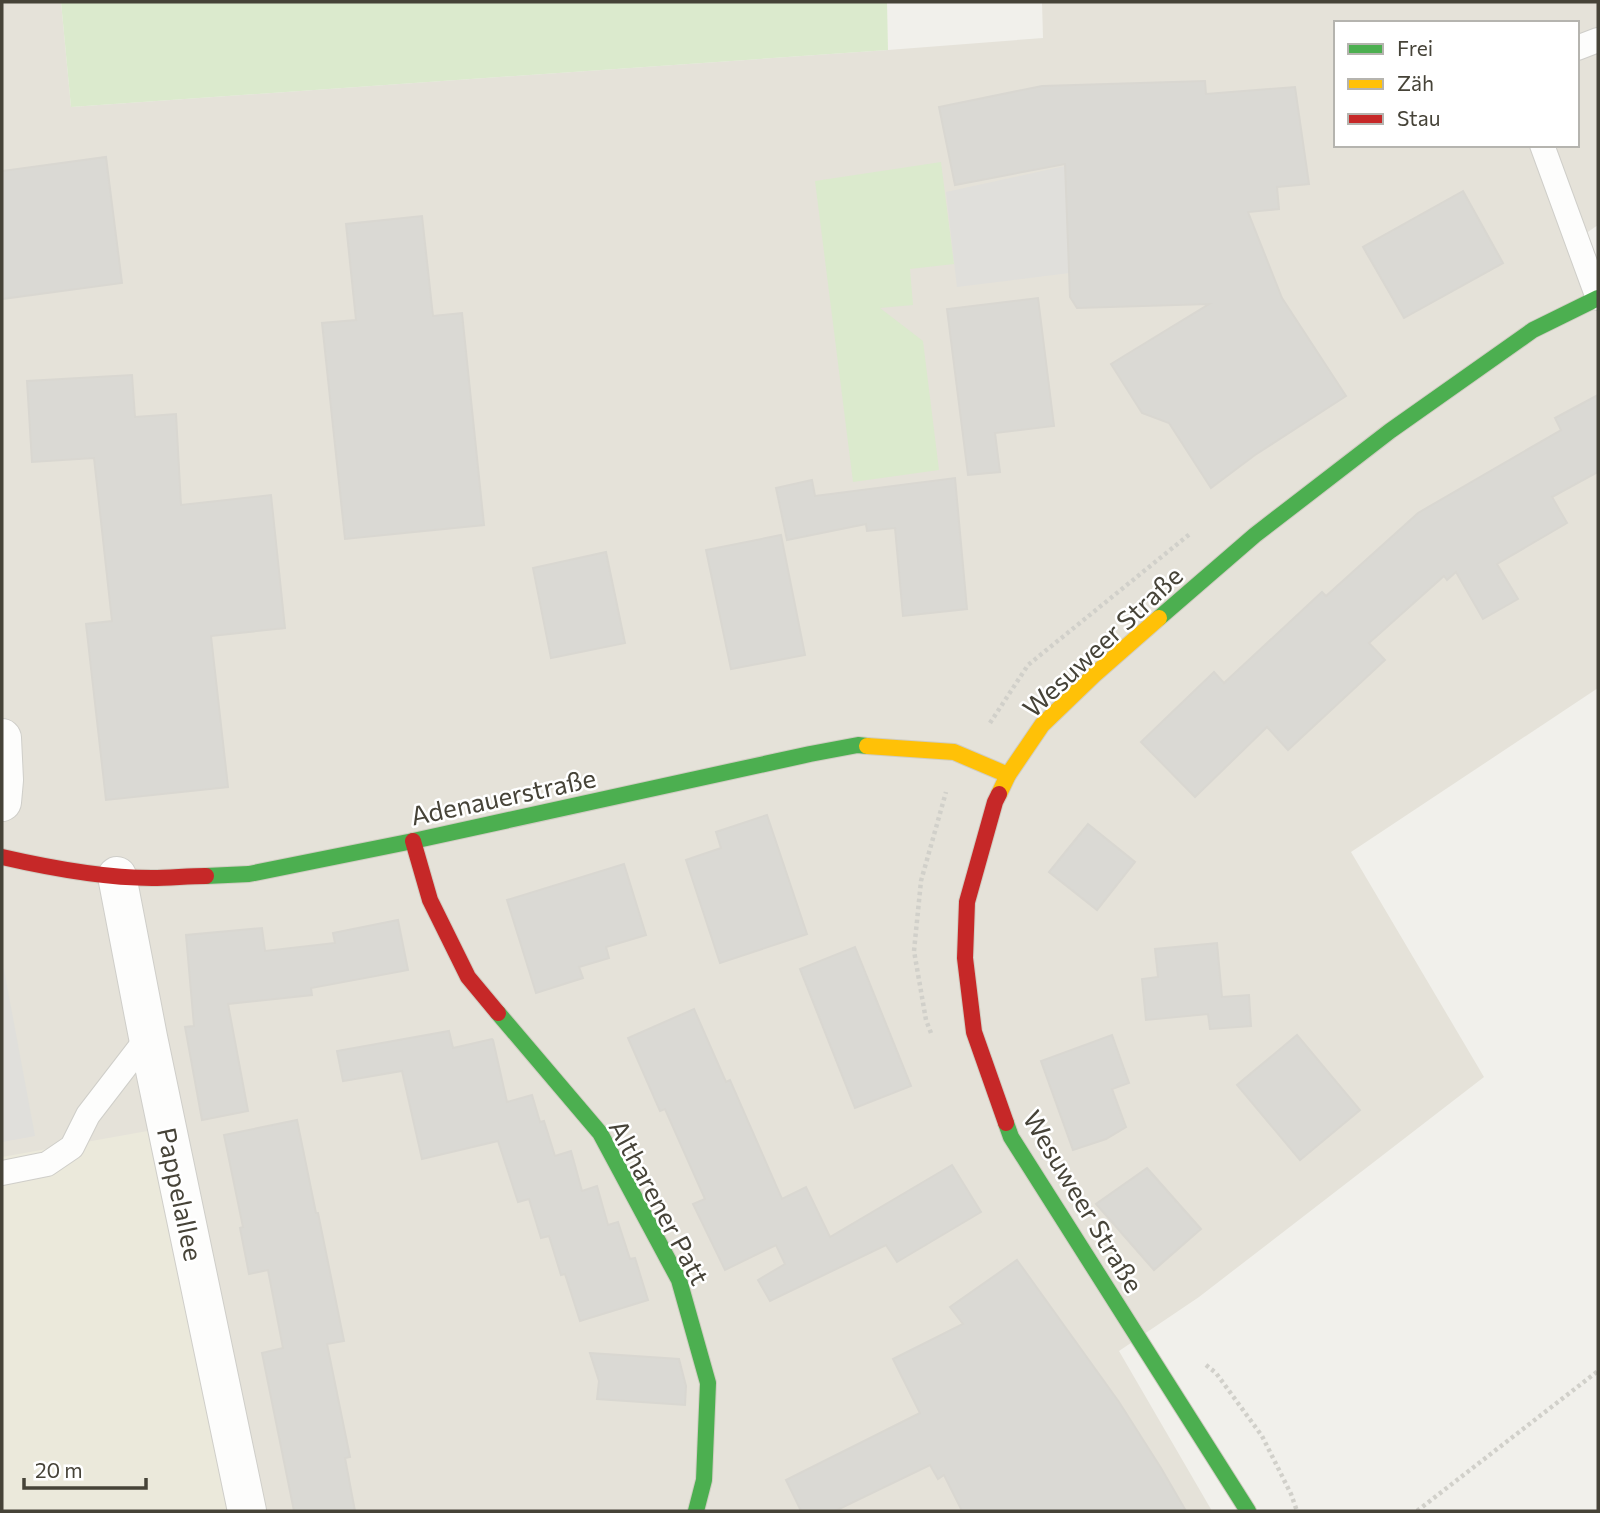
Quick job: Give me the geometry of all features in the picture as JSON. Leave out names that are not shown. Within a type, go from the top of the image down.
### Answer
[{"type":"street","name":"Wesuweer Straße","points":[[1248,1511],[1011,1137],[974,1032],[965,958],[967,902],[995,802],[1008,775],[1042,725],[1094,675],[1255,535],[1390,430],[1533,330],[1598,298]]},
{"type":"street","points":[[2,738],[2,802]]},
{"type":"street","name":"Adenauerstraße","points":[[2,857],[42,866],[117,876],[150,878],[249,874],[858,745],[954,752],[1008,775]]},
{"type":"street","name":"Altharener Patt","points":[[413,841],[430,900],[468,977],[600,1133],[679,1280],[708,1383],[704,1480],[696,1511]]},
{"type":"street","name":"Pappelallee","points":[[117,876],[247,1511]]},
{"type":"lane","points":[[1579,47],[1598,40]]},
{"type":"lane","points":[[1543,147],[1598,298]]},
{"type":"lane","points":[[2,1173],[47,1164],[72,1147],[88,1115],[148,1037]]},
{"type":"path","points":[[935,1045],[926,1020],[914,951],[921,881],[946,791],[1028,665],[1196,529]]},
{"type":"path","points":[[1197,1358],[1216,1373],[1262,1436],[1297,1511]]},
{"type":"path","points":[[1417,1511],[1598,1371]]},
{"type":"shaded area","points":[[2,2],[61,2],[71,107],[1043,38],[1042,2],[1598,2],[1598,225],[1579,238],[1598,283],[1598,688],[1351,852],[1484,1077],[1199,1297],[1119,1351],[1212,1511],[2,1511]]},
{"type":"shaded area","points":[[1065,166],[1069,273],[957,287],[946,192]]},
{"type":"shaded area","points":[[2,959],[35,1136],[2,1142]]},
{"type":"shaded area","points":[[153,1130],[227,1511],[2,1511],[2,1157]]},
{"type":"green space","points":[[61,2],[887,2],[888,50],[71,107]]},
{"type":"green space","points":[[941,162],[954,264],[910,269],[913,305],[880,308],[923,341],[939,470],[853,482],[815,181]]},
{"type":"building","points":[[1205,81],[1206,94],[1295,87],[1309,184],[1277,187],[1279,209],[1248,212],[1282,298],[1346,396],[1255,455],[1211,488],[1169,423],[1142,413],[1111,364],[1209,304],[1077,308],[1070,297],[1065,164],[955,185],[939,107],[1042,86]]},
{"type":"building","points":[[106,157],[122,283],[2,299],[2,171]]},
{"type":"building","points":[[1463,191],[1503,263],[1404,318],[1363,247]]},
{"type":"building","points":[[422,216],[433,316],[462,313],[484,525],[345,539],[322,323],[356,320],[346,224]]},
{"type":"building","points":[[1038,298],[1054,426],[995,433],[1000,472],[968,475],[947,309]]},
{"type":"building","points":[[132,375],[135,417],[176,414],[181,505],[271,495],[285,628],[211,636],[228,787],[106,800],[86,624],[112,621],[94,458],[32,462],[27,381]]},
{"type":"building","points":[[1598,395],[1598,472],[1552,497],[1567,523],[1497,564],[1518,599],[1483,619],[1456,572],[1447,580],[1444,576],[1369,643],[1385,660],[1288,750],[1267,727],[1195,797],[1141,742],[1214,672],[1224,683],[1322,592],[1326,596],[1418,513],[1561,430],[1555,418]]},
{"type":"building","points":[[955,478],[967,609],[903,616],[895,528],[867,531],[866,524],[787,540],[776,488],[812,480],[815,496]]},
{"type":"building","points":[[781,535],[805,655],[731,669],[706,550]]},
{"type":"building","points":[[606,552],[625,643],[551,658],[533,568]]},
{"type":"building","points":[[767,815],[807,934],[720,963],[686,860],[721,848],[716,832]]},
{"type":"building","points":[[1088,824],[1135,862],[1097,910],[1049,872]]},
{"type":"building","points":[[624,864],[646,935],[606,947],[609,958],[579,967],[583,978],[536,993],[507,900]]},
{"type":"building","points":[[398,920],[408,970],[311,988],[312,995],[228,1004],[248,1111],[202,1120],[185,1027],[194,1026],[186,935],[262,928],[265,951],[335,943],[333,933]]},
{"type":"building","points":[[1217,943],[1222,997],[1249,995],[1251,1026],[1210,1029],[1208,1014],[1146,1020],[1142,979],[1158,977],[1155,949]]},
{"type":"building","points":[[855,947],[911,1086],[855,1108],[800,969]]},
{"type":"building","points":[[694,1009],[726,1082],[730,1080],[782,1199],[806,1187],[830,1237],[952,1165],[981,1212],[897,1262],[886,1245],[770,1301],[758,1280],[785,1264],[776,1245],[725,1270],[693,1204],[705,1199],[665,1109],[660,1111],[628,1038]]},
{"type":"building","points":[[449,1031],[453,1048],[493,1040],[507,1102],[532,1095],[555,1156],[571,1151],[582,1191],[597,1186],[608,1225],[618,1222],[630,1259],[635,1258],[648,1300],[580,1321],[549,1236],[541,1238],[529,1199],[518,1202],[498,1141],[422,1159],[402,1071],[343,1081],[337,1051]]},
{"type":"building","points":[[1112,1035],[1129,1083],[1112,1089],[1126,1127],[1106,1139],[1073,1150],[1041,1061]]},
{"type":"building","points":[[1297,1035],[1360,1110],[1300,1160],[1237,1085]]},
{"type":"building","points":[[297,1120],[344,1341],[327,1344],[350,1457],[345,1458],[355,1511],[294,1511],[262,1353],[283,1348],[268,1270],[249,1274],[240,1228],[243,1227],[224,1135]]},
{"type":"building","points":[[1147,1168],[1201,1229],[1154,1270],[1096,1204]]},
{"type":"building","points":[[1017,1260],[1119,1402],[1186,1511],[962,1511],[944,1475],[938,1479],[930,1465],[835,1511],[801,1511],[786,1480],[920,1413],[893,1359],[963,1324],[950,1307]]},
{"type":"building","points":[[590,1353],[679,1359],[686,1386],[685,1405],[597,1399],[599,1381]]},
{"type":"traffic: fast","points":[[1159,618],[1255,535],[1390,431],[1533,330],[1598,298]]},
{"type":"traffic: fast","points":[[206,876],[249,874],[810,754],[858,745],[867,746]]},
{"type":"traffic: fast","points":[[498,1013],[600,1133],[679,1280],[708,1383],[704,1480],[696,1511]]},
{"type":"traffic: fast","points":[[1006,1123],[1011,1137],[1248,1511]]},
{"type":"traffic: slow","points":[[999,794],[1008,775],[1042,725],[1159,618]]},
{"type":"traffic: slow","points":[[867,746],[954,752],[1008,775]]},
{"type":"traffic: jam","points":[[999,794],[967,902],[965,958],[974,1032],[1006,1123]]},
{"type":"traffic: jam","points":[[413,841],[430,900],[468,977],[498,1013]]},
{"type":"traffic: jam","points":[[2,857],[114,876],[206,876]]}]
